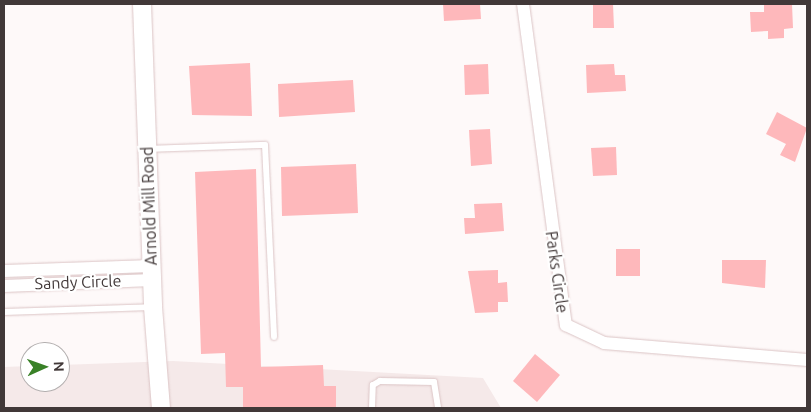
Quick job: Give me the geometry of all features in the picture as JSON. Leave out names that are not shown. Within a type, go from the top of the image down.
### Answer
[{"type":"main road","name":"Arnold Mill Road","points":[[142,4],[153,307],[161,408]]},
{"type":"street","name":"Parks Circle","points":[[523,4],[566,325],[604,343],[807,360]]},
{"type":"street","name":"Sandy Circle","points":[[4,271],[152,273]]},
{"type":"street","name":"Sandy Circle","points":[[4,286],[152,273]]},
{"type":"lane","points":[[148,149],[265,144],[274,337]]},
{"type":"lane","points":[[4,312],[153,307]]},
{"type":"lane","points":[[372,408],[373,385],[380,381],[434,382],[438,408]]},
{"type":"shaded area","points":[[173,361],[483,378],[501,408],[4,408],[4,367],[20,366],[20,392],[70,392],[70,365]]},
{"type":"building","points":[[443,4],[480,4],[481,19],[444,21]]},
{"type":"building","points":[[593,4],[613,4],[614,28],[593,28]]},
{"type":"building","points":[[764,4],[792,4],[793,28],[784,29],[784,38],[768,39],[768,31],[751,32],[750,12],[764,12]]},
{"type":"building","points":[[250,63],[252,116],[192,115],[189,66]]},
{"type":"building","points":[[488,64],[489,94],[465,95],[464,65]]},
{"type":"building","points":[[614,64],[615,75],[625,75],[626,91],[587,93],[586,65]]},
{"type":"building","points":[[353,80],[355,112],[279,117],[278,84]]},
{"type":"building","points":[[777,112],[807,128],[795,162],[780,155],[786,144],[766,134]]},
{"type":"building","points":[[490,129],[492,164],[471,166],[469,130]]},
{"type":"building","points":[[616,147],[617,175],[593,176],[591,148]]},
{"type":"building","points":[[356,164],[358,213],[282,216],[281,167]]},
{"type":"building","points":[[256,169],[261,367],[323,365],[324,386],[336,386],[336,408],[243,408],[243,387],[226,387],[225,353],[201,354],[195,172]]},
{"type":"building","points":[[502,203],[504,231],[465,234],[464,218],[475,218],[474,204]]},
{"type":"building","points":[[616,249],[640,249],[640,276],[616,276]]},
{"type":"building","points":[[722,260],[766,260],[765,288],[722,283]]},
{"type":"building","points":[[498,270],[498,283],[507,282],[508,302],[498,302],[498,312],[475,313],[468,271]]},
{"type":"building","points":[[535,354],[560,375],[537,402],[513,381]]}]
